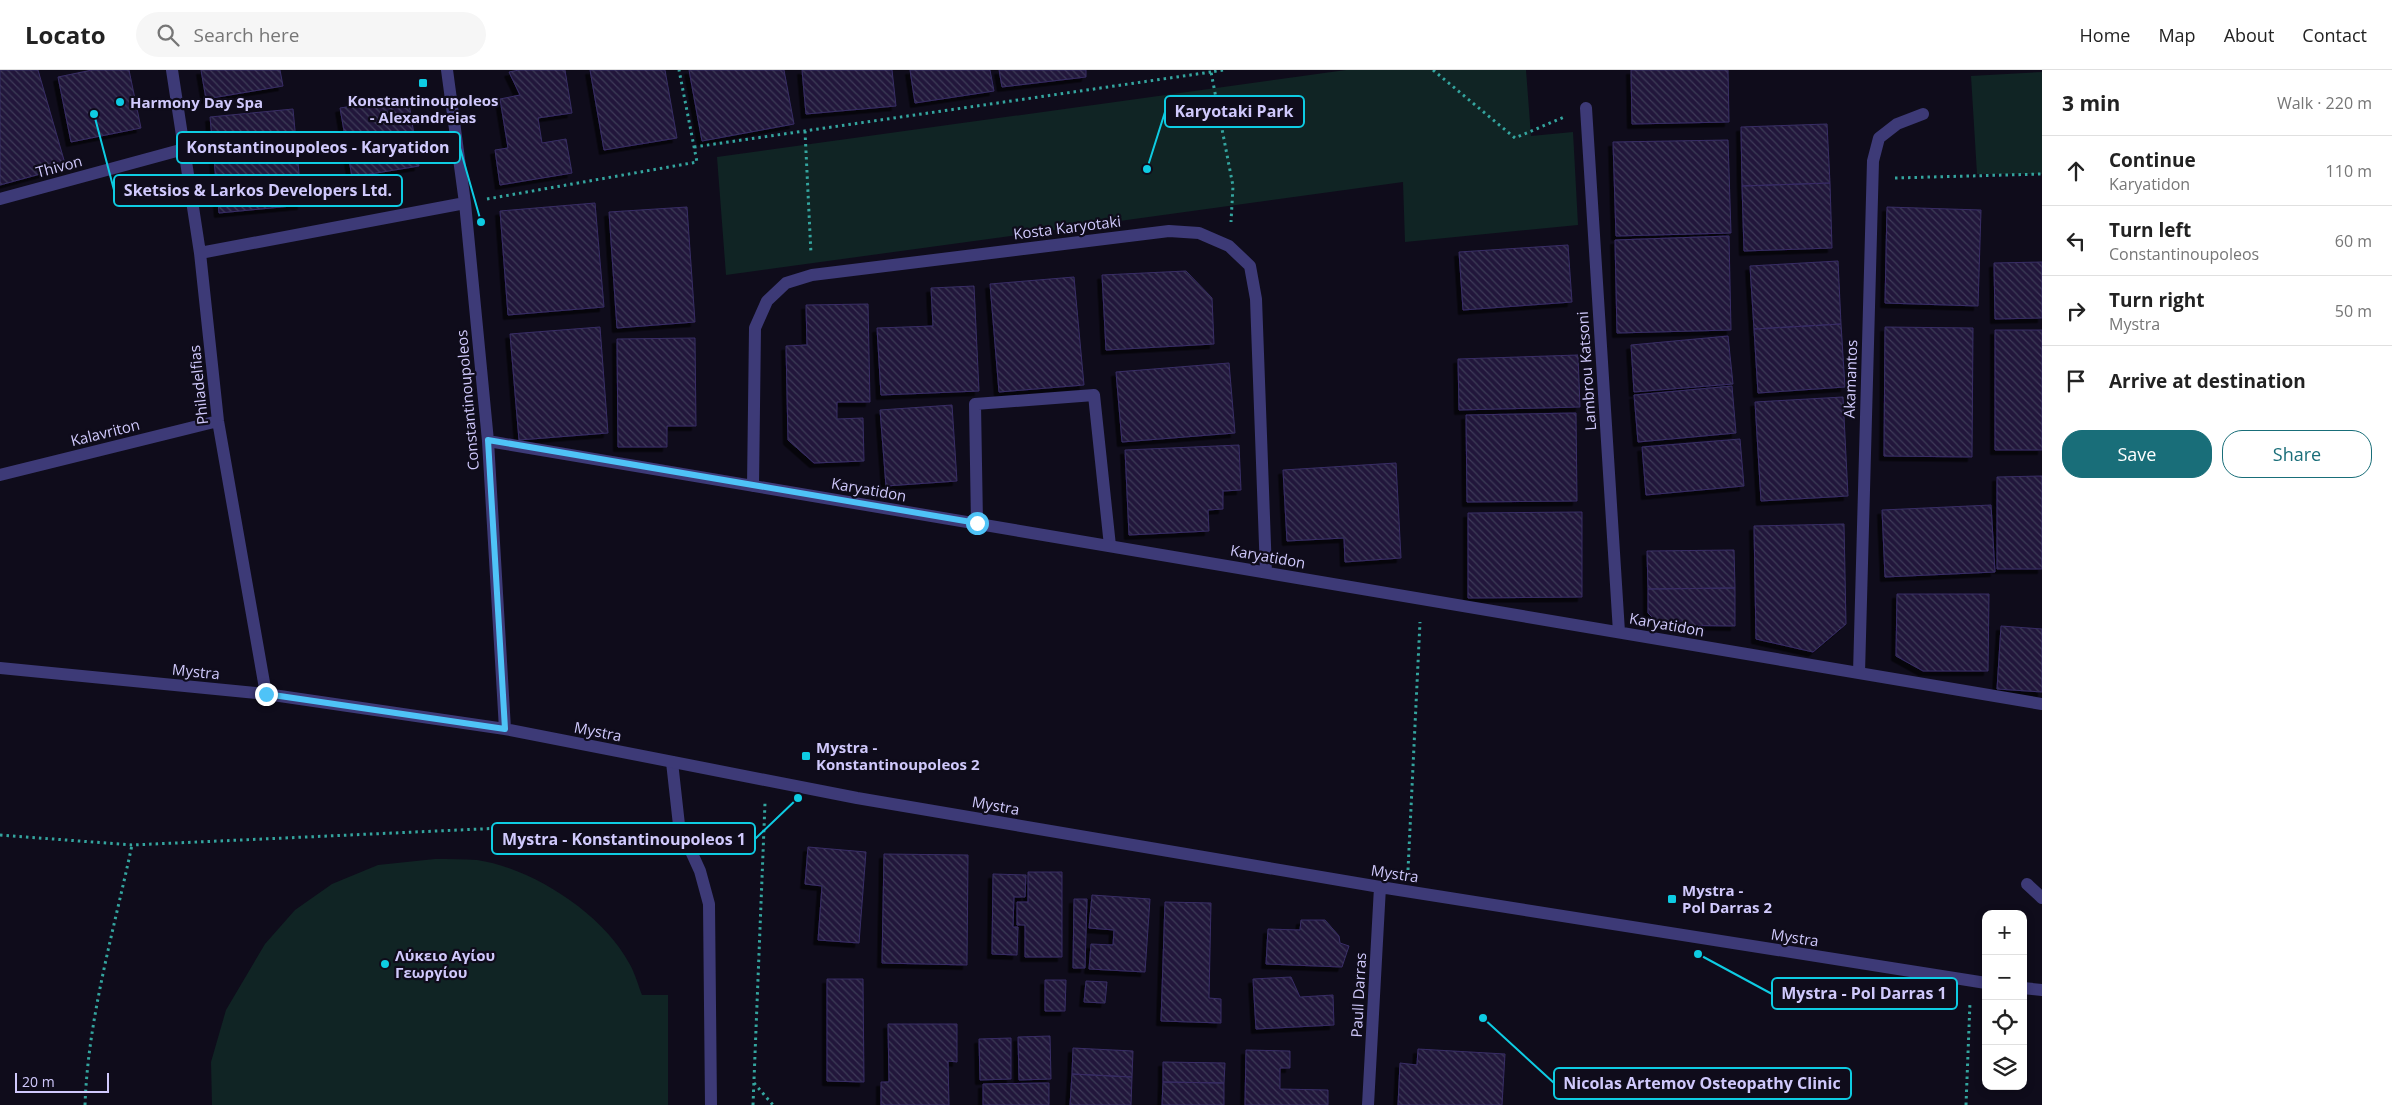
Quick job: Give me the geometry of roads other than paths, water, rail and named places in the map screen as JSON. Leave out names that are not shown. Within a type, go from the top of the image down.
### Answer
[{"type":"street","name":"Philadelfias","points":[[172,70],[200,254],[218,421],[266,694]]},
{"type":"street","name":"Constantinoupoleos","points":[[447,70],[465,203],[488,440],[505,729]]},
{"type":"street","name":"Lambrou Katsoni","points":[[1586,108],[1619,632]]},
{"type":"street","name":"Akamantos","points":[[1859,673],[1873,161],[1879,138],[1898,124],[1923,114]]},
{"type":"street","name":"Thivon","points":[[0,199],[184,149]]},
{"type":"street","points":[[200,254],[465,203]]},
{"type":"street","name":"Kosta Karyotaki","points":[[753,486],[755,328],[767,301],[786,283],[812,274],[1169,231],[1199,233],[1229,246],[1250,266],[1256,299],[1266,572]]},
{"type":"street","points":[[977,523],[975,404],[1094,395],[1110,546]]},
{"type":"street","name":"Kalavriton","points":[[0,475],[218,421]]},
{"type":"street","name":"Karyatidon","points":[[488,440],[2042,704]]},
{"type":"street","name":"Mystra","points":[[0,668],[266,694],[505,729],[857,798],[1380,887],[1982,982]]},
{"type":"street","points":[[672,762],[679,826],[700,871],[709,904],[711,1105]]},
{"type":"street","points":[[2027,884],[2042,898]]},
{"type":"street","name":"Paull Darras","points":[[1368,1105],[1380,887]]},
{"type":"street","points":[[2027,988],[2042,990]]},
{"type":"place","name":"Konstantinoupoleos - Alexandreias","points":[[423,83]]},
{"type":"place","name":"Harmony Day Spa","points":[[120,102]]},
{"type":"place","name":"Sketsios & Larkos Developers Ltd.","points":[[94,114]]},
{"type":"place","name":"Karyotaki Park","points":[[1147,169]]},
{"type":"place","name":"Konstantinoupoleos - Karyatidon","points":[[481,222]]},
{"type":"place","name":"Mystra - Konstantinoupoleos 2","points":[[806,756]]},
{"type":"place","name":"Mystra - Konstantinoupoleos 1","points":[[798,798]]},
{"type":"place","name":"Mystra - Pol Darras 2","points":[[1672,899]]},
{"type":"place","name":"Mystra - Pol Darras 1","points":[[1698,954]]},
{"type":"place","name":"Λύκειο Αγίου Γεωργίου","points":[[385,964]]},
{"type":"place","name":"Nicolas Artemov Osteopathy Clinic","points":[[1483,1018]]}]
